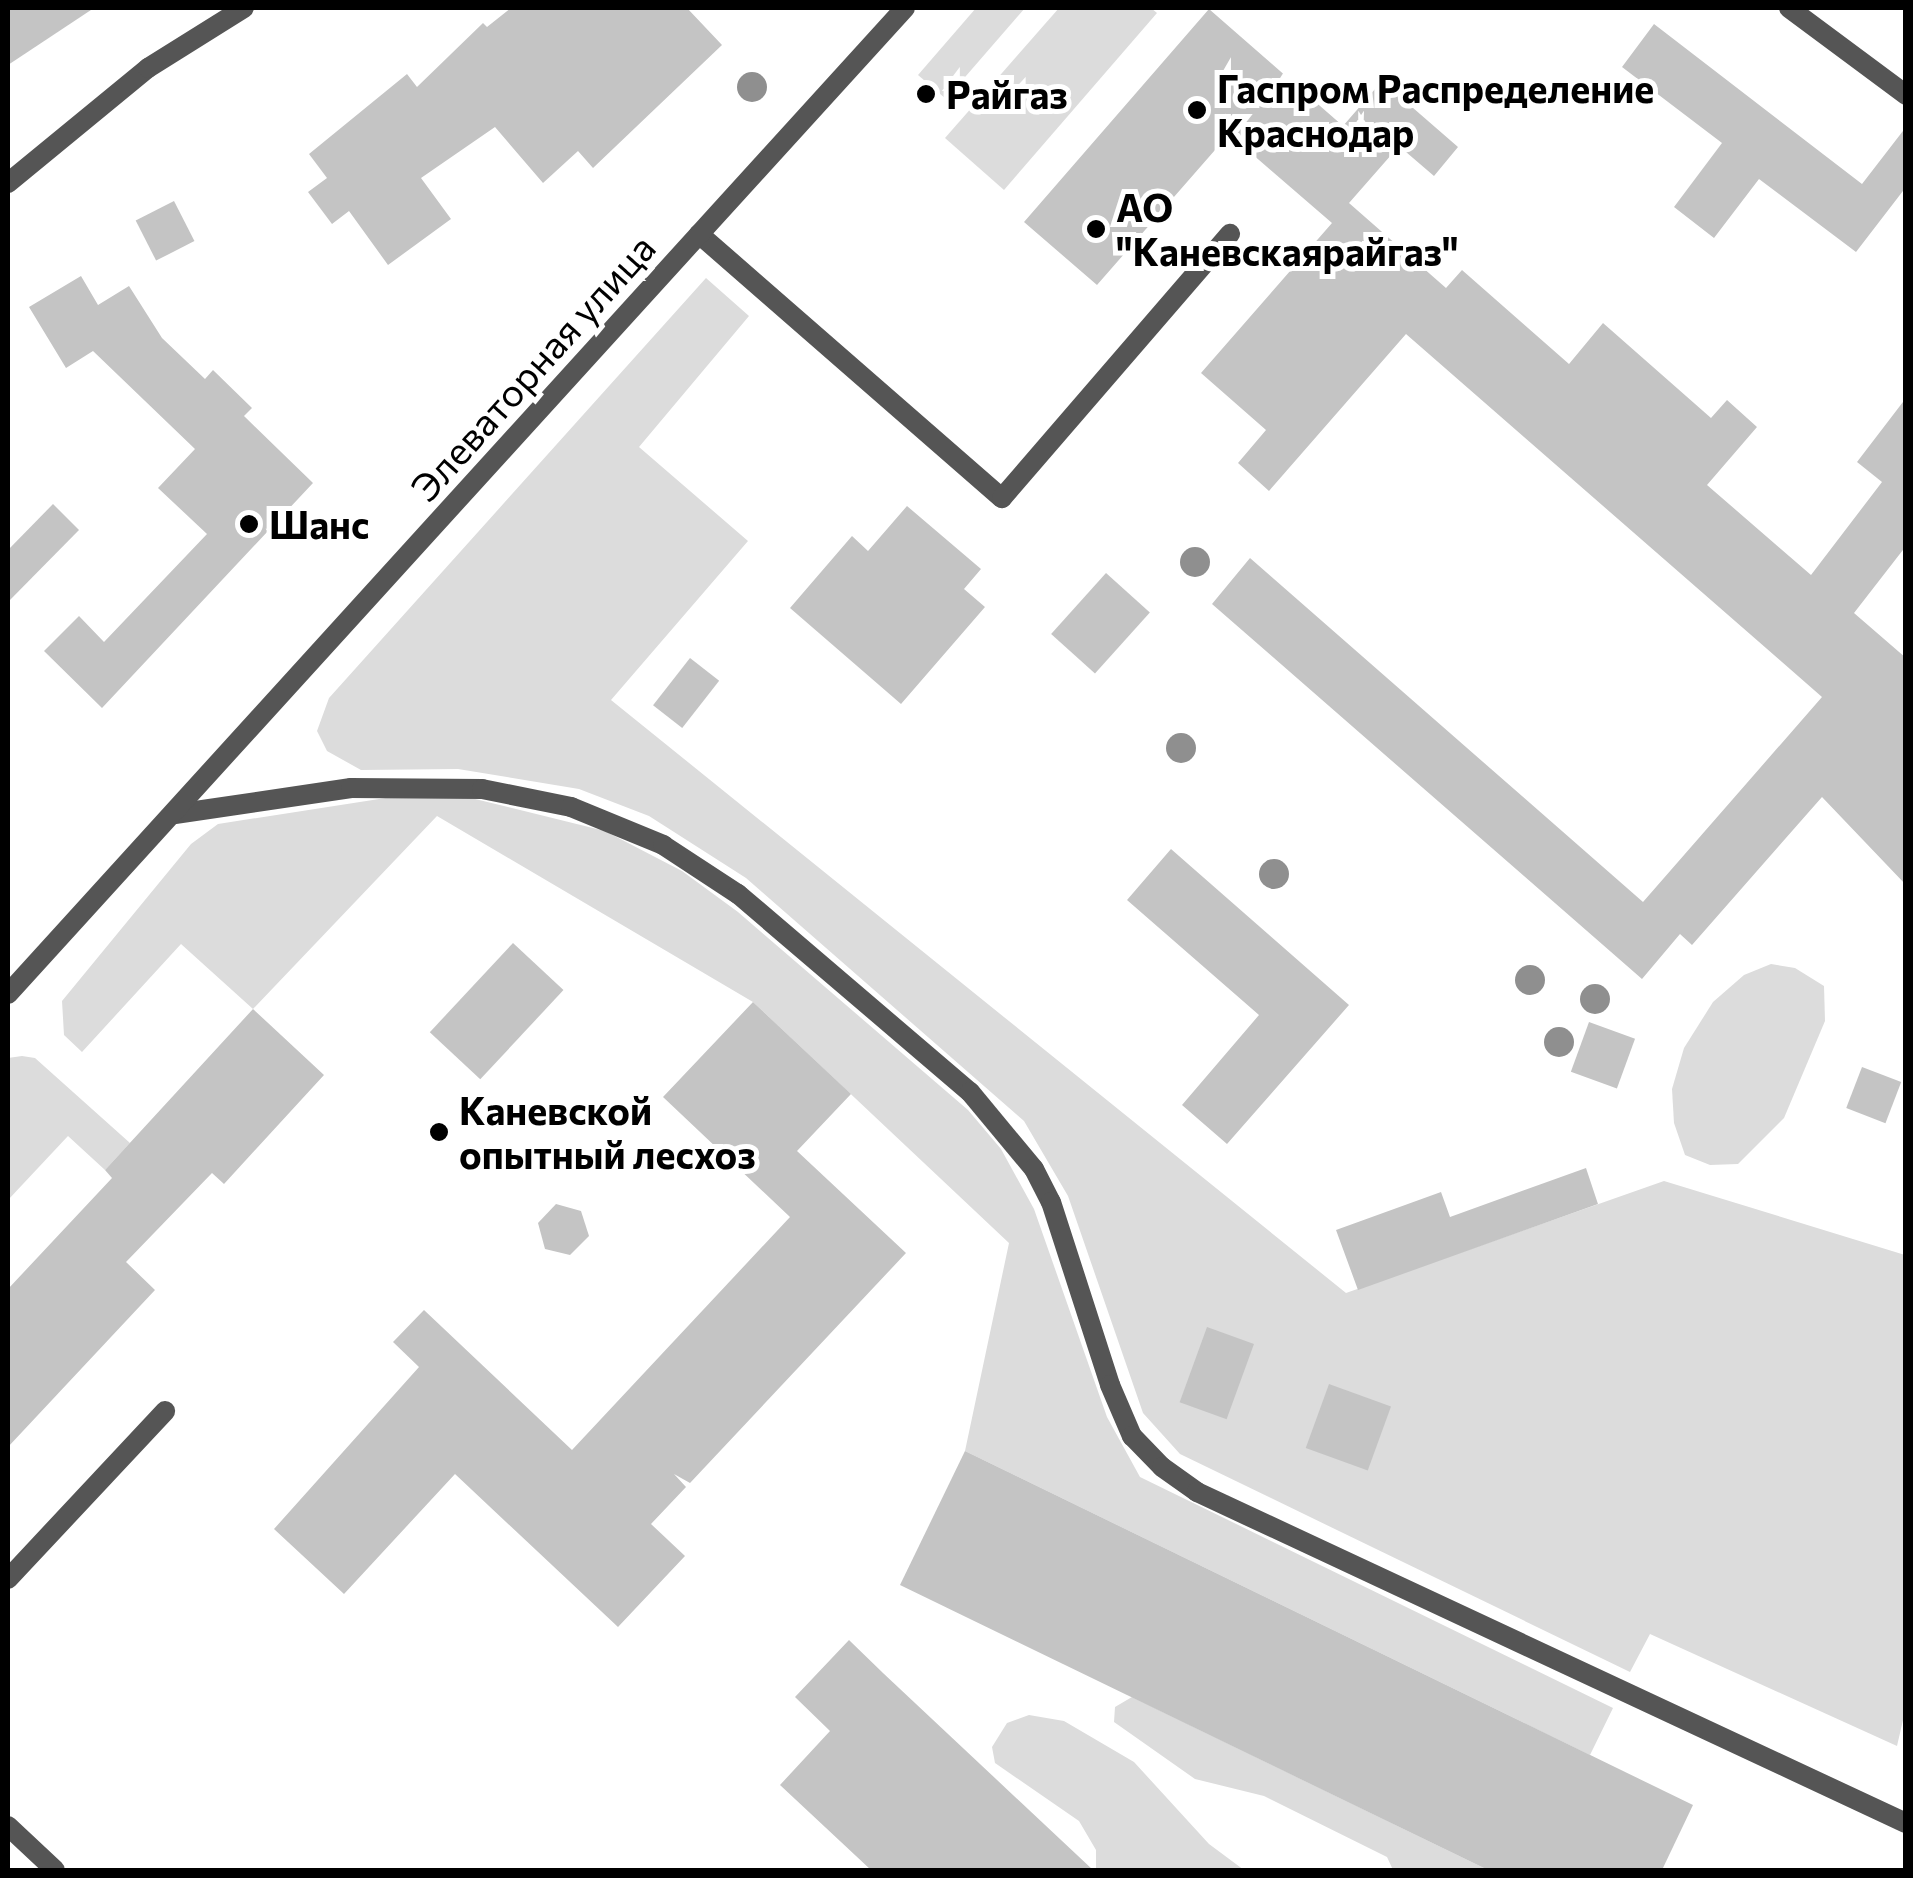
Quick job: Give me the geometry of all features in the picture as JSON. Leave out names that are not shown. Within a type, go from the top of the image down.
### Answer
[{"type":"street","points":[[8,183],[148,68],[244,8]]},
{"type":"street","name":"Элеваторная улица","points":[[8,994],[905,8]]},
{"type":"street","points":[[1789,8],[1906,95]]},
{"type":"street","points":[[700,234],[1002,498],[1230,234]]},
{"type":"street","points":[[175,814],[351,788],[482,790],[571,808],[663,844],[738,894],[970,1092],[1034,1169],[1051,1202],[1110,1385],[1132,1436],[1162,1467],[1197,1492],[1906,1823]]},
{"type":"street","points":[[8,1579],[165,1411]]},
{"type":"street","points":[[8,1826],[54,1870]]},
{"type":"shaded area","points":[[976,8],[1025,8],[946,99],[918,75]]},
{"type":"shaded area","points":[[1059,8],[1151,8],[1157,13],[1004,190],[945,138]]},
{"type":"shaded area","points":[[706,278],[749,316],[639,447],[748,541],[611,700],[1346,1293],[1664,1181],[1905,1255],[1906,1707],[1897,1746],[1650,1634],[1630,1672],[1180,1454],[1143,1413],[1068,1196],[1024,1121],[746,878],[649,816],[579,789],[458,769],[361,770],[327,751],[317,731],[329,698]]},
{"type":"shaded area","points":[[392,797],[471,798],[605,831],[682,871],[738,912],[968,1110],[1001,1149],[1034,1209],[1107,1417],[1140,1477],[1613,1708],[1590,1755],[965,1451],[1009,1243],[753,1002],[437,816],[253,1009],[181,944],[82,1052],[64,1035],[62,1001],[191,844],[218,824]]},
{"type":"shaded area","points":[[1771,964],[1795,968],[1824,986],[1825,1021],[1784,1118],[1738,1164],[1710,1165],[1685,1155],[1674,1123],[1672,1089],[1684,1048],[1713,1002],[1744,975]]},
{"type":"shaded area","points":[[8,1058],[35,1058],[130,1143],[105,1170],[68,1136],[8,1200]]},
{"type":"shaded area","points":[[1132,1697],[1488,1870],[1393,1870],[1387,1857],[1264,1796],[1195,1779],[1114,1722],[1115,1707]]},
{"type":"shaded area","points":[[1029,1715],[1064,1721],[1134,1762],[1209,1844],[1244,1870],[1096,1870],[1096,1850],[1079,1821],[995,1763],[992,1747],[1007,1723]]},
{"type":"building","points":[[8,8],[94,8],[8,65]]},
{"type":"building","points":[[511,8],[687,8],[722,45],[593,168],[578,151],[543,183],[495,127],[421,178],[451,219],[388,265],[349,211],[332,224],[308,192],[327,178],[309,154],[407,74],[417,87],[483,23],[487,27]]},
{"type":"building","points":[[1209,9],[1343,126],[1382,81],[1458,147],[1434,176],[1399,146],[1349,203],[1446,288],[1462,270],[1569,364],[1603,323],[1711,418],[1727,400],[1757,427],[1707,485],[1811,575],[1882,482],[1857,462],[1906,398],[1906,546],[1854,613],[1906,658],[1906,885],[1822,797],[1692,945],[1680,934],[1642,979],[1212,604],[1250,558],[1643,902],[1822,697],[1406,334],[1269,491],[1238,463],[1266,430],[1201,373],[1332,223],[1229,134],[1097,285],[1024,222]]},
{"type":"building","points":[[1654,24],[1862,184],[1906,127],[1906,187],[1856,252],[1759,179],[1714,238],[1674,207],[1722,143],[1622,67]]},
{"type":"building","points":[[174,201],[194,241],[156,261],[136,221]]},
{"type":"building","points":[[81,276],[98,305],[129,286],[162,338],[205,379],[213,370],[252,408],[244,416],[313,483],[102,708],[44,651],[79,616],[104,642],[207,534],[158,488],[195,449],[93,351],[66,368],[29,307]]},
{"type":"building","points":[[53,504],[79,530],[8,602],[8,550]]},
{"type":"building","points":[[907,506],[981,569],[964,589],[985,607],[901,704],[790,608],[852,536],[868,551]]},
{"type":"building","points":[[1106,573],[1150,612],[1095,673],[1051,634]]},
{"type":"building","points":[[690,658],[719,681],[682,728],[653,705]]},
{"type":"building","points":[[1171,849],[1349,1005],[1227,1144],[1182,1105],[1259,1015],[1127,900]]},
{"type":"building","points":[[513,943],[563,990],[480,1079],[430,1032]]},
{"type":"building","points":[[753,1002],[851,1094],[797,1151],[906,1253],[690,1483],[674,1474],[686,1487],[651,1524],[685,1556],[618,1627],[455,1474],[344,1594],[274,1529],[419,1367],[393,1342],[424,1310],[572,1450],[790,1217],[663,1097]]},
{"type":"building","points":[[253,1009],[324,1075],[224,1184],[212,1173],[126,1262],[155,1290],[8,1447],[8,1289],[112,1178],[105,1170]]},
{"type":"building","points":[[1589,1022],[1635,1039],[1617,1089],[1571,1072]]},
{"type":"building","points":[[1862,1067],[1901,1082],[1885,1123],[1846,1108]]},
{"type":"building","points":[[1586,1168],[1598,1204],[1358,1290],[1336,1230],[1441,1192],[1450,1217]]},
{"type":"building","points":[[556,1204],[581,1211],[589,1236],[570,1255],[545,1249],[538,1223]]},
{"type":"building","points":[[1207,1327],[1254,1344],[1227,1419],[1180,1402]]},
{"type":"building","points":[[1329,1384],[1391,1407],[1368,1470],[1306,1448]]},
{"type":"building","points":[[965,1451],[1693,1805],[1662,1870],[1488,1870],[900,1585]]},
{"type":"building","points":[[849,1640],[1093,1870],[871,1870],[780,1785],[830,1731],[795,1697]]},
{"type":"place","name":"Райгаз","points":[[926,94]]},
{"type":"place","name":"Гаспром Распределение Краснодар","points":[[1197,110]]},
{"type":"place","name":"АО \"Каневскаярайгаз\"","points":[[1096,229]]},
{"type":"place","name":"Шанс","points":[[249,524]]},
{"type":"place","name":"Каневской опытный лесхоз","points":[[439,1132]]}]
